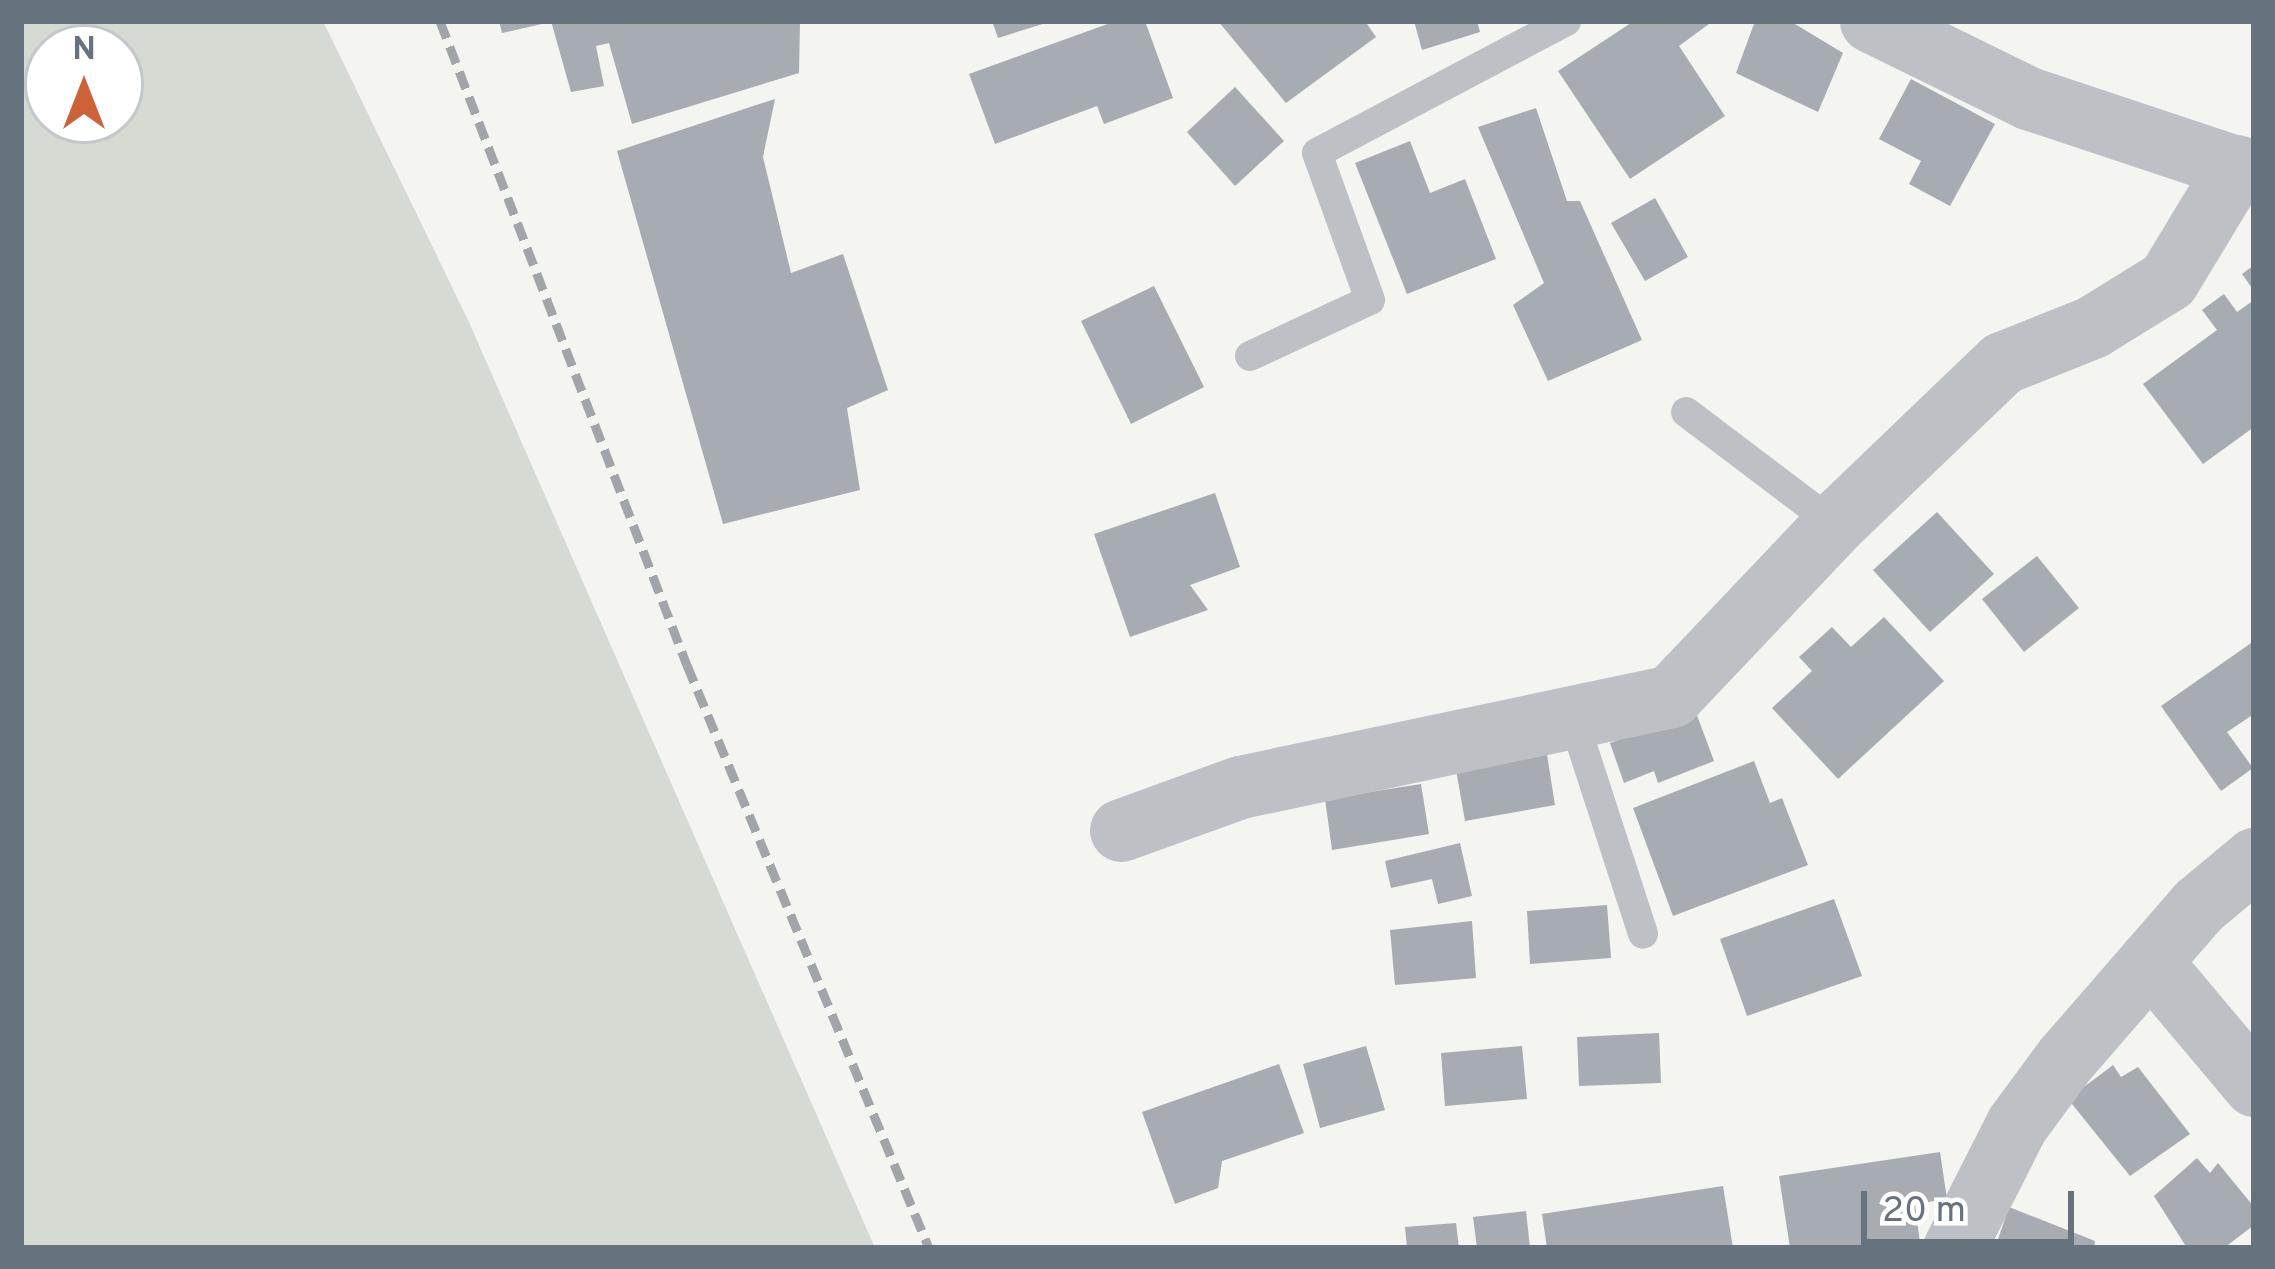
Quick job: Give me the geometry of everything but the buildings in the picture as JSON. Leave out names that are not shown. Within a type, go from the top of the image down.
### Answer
[{"type":"street","points":[[1121,830],[1240,787],[1571,711],[1671,695],[1834,524],[2002,363],[2092,327],[2168,280],[2246,170],[2028,98],[1870,21]]},
{"type":"street","points":[[1954,1248],[2017,1124],[2150,962],[2254,859]]},
{"type":"street","points":[[2150,962],[2254,1085]]},
{"type":"lane","points":[[1250,356],[1370,300],[1317,153],[1566,21]]},
{"type":"lane","points":[[1686,412],[1834,524]]},
{"type":"lane","points":[[1571,711],[1643,934]]},
{"type":"shaded area","points":[[21,21],[323,21],[468,320],[875,1248],[21,1248]]},
{"type":"railway","points":[[440,21],[687,665],[929,1248]]}]
